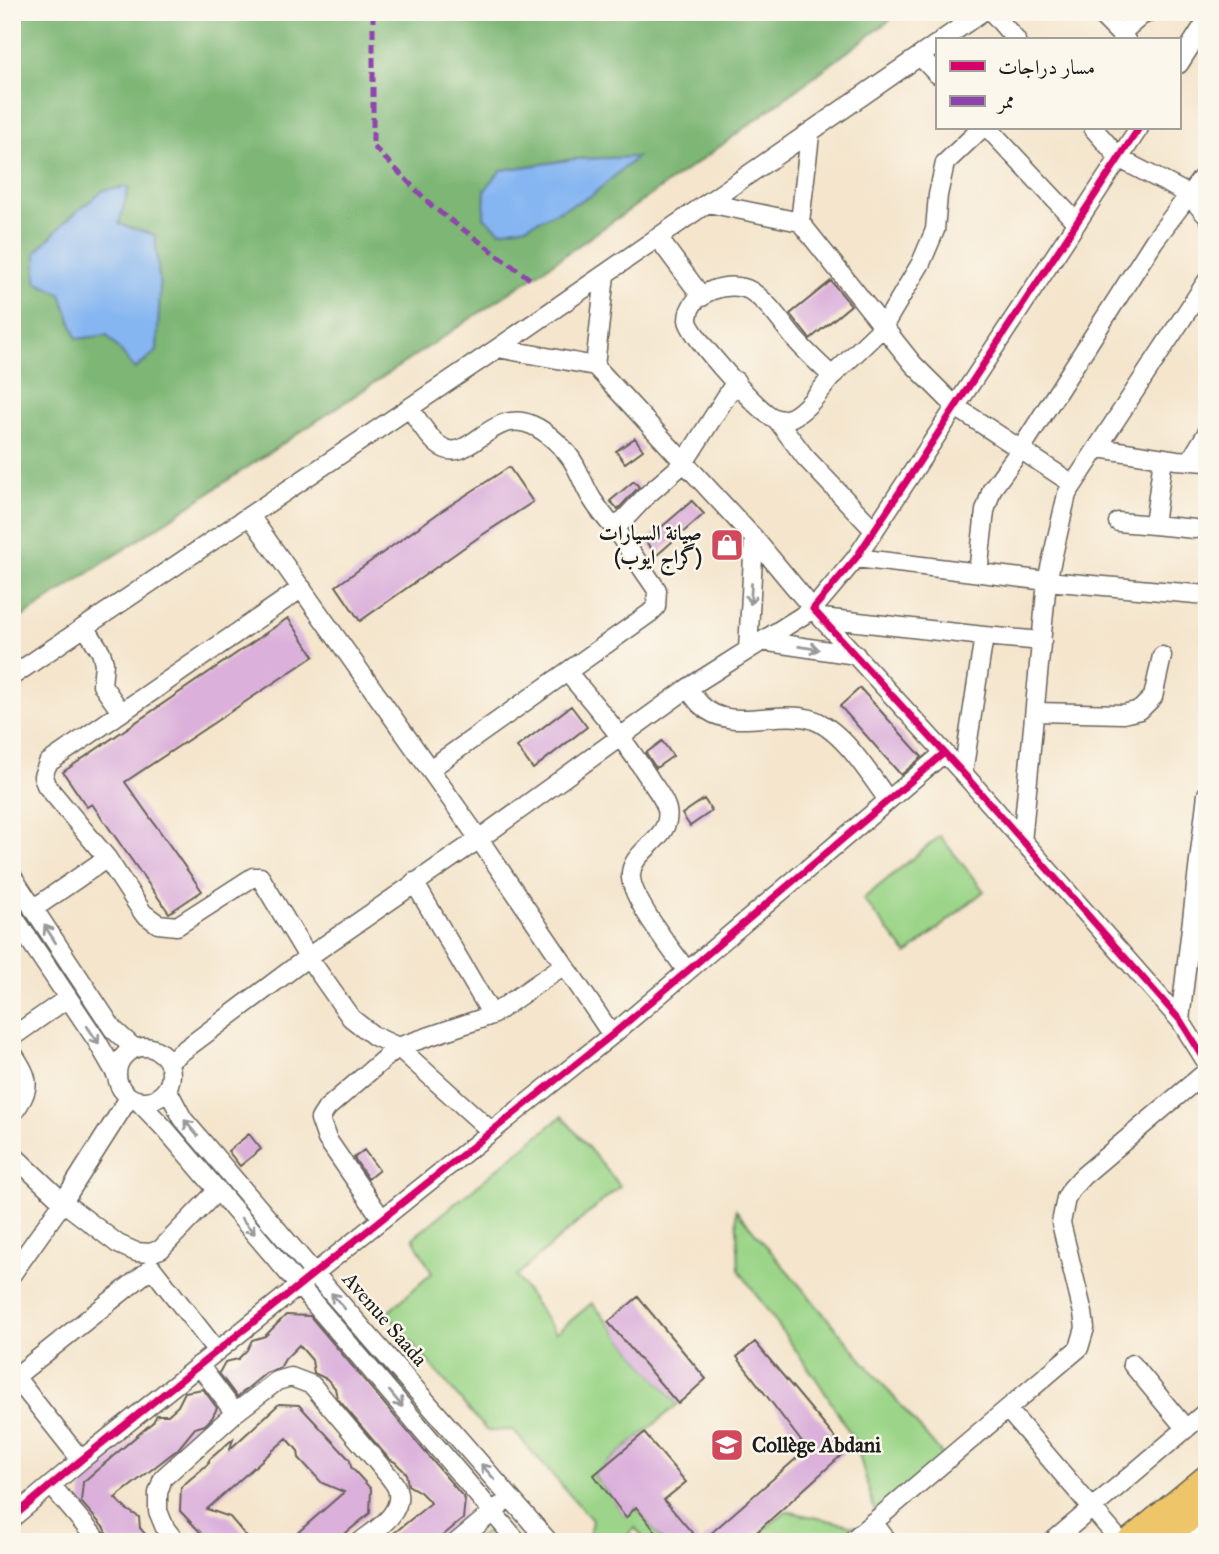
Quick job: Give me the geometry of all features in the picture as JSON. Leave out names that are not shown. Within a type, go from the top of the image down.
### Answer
[{"type":"main road","points":[[1162,1542],[1207,1476]]},
{"type":"main road","points":[[1127,1542],[1182,1511],[1207,1505]]},
{"type":"street","points":[[945,38],[982,12]]},
{"type":"street","points":[[992,12],[1014,38]]},
{"type":"street","points":[[1098,12],[1123,37],[1141,16],[1149,12]]},
{"type":"street","points":[[1201,12],[1207,14]]},
{"type":"street","points":[[1180,62],[1207,20]]},
{"type":"street","points":[[12,676],[606,275],[936,45]]},
{"type":"street","points":[[920,56],[936,73]]},
{"type":"street","points":[[777,420],[794,417],[883,327],[921,263],[935,230],[938,195],[945,163],[980,130]]},
{"type":"street","points":[[990,130],[1076,222]]},
{"type":"street","points":[[1095,130],[1119,159],[1188,194],[1207,216]]},
{"type":"street","points":[[168,1062],[308,957],[479,839],[688,688],[755,646],[817,613],[1138,130]]},
{"type":"street","points":[[800,222],[810,135]]},
{"type":"street","points":[[978,573],[985,511],[992,489],[1021,449],[1154,241],[1207,171]]},
{"type":"street","points":[[708,203],[800,222],[913,364],[956,407],[1073,484]]},
{"type":"street","points":[[658,238],[702,297]]},
{"type":"street","points":[[595,366],[606,275]]},
{"type":"street","points":[[1022,842],[1048,581],[1067,494],[1207,281]]},
{"type":"street","points":[[832,376],[810,356],[769,306],[740,286],[718,287],[702,297],[690,312],[688,321],[692,331],[757,405],[777,420],[805,457],[874,530]]},
{"type":"street","points":[[498,348],[595,366],[754,538],[817,613],[963,773],[1180,1020],[1207,1063]]},
{"type":"street","points":[[615,529],[647,495],[684,463],[736,381]]},
{"type":"street","points":[[410,408],[437,444],[448,450],[458,451],[495,426],[512,421],[532,425],[552,439],[574,463],[590,497],[657,590],[656,607],[650,614],[429,769]]},
{"type":"street","points":[[1099,448],[1198,461],[1207,433]]},
{"type":"street","points":[[1154,524],[1163,458]]},
{"type":"street","points":[[250,516],[479,839],[612,1035]]},
{"type":"street","points":[[1118,522],[1195,529]]},
{"type":"street","points":[[754,538],[755,646]]},
{"type":"street","points":[[856,558],[1048,581],[1207,595]]},
{"type":"street","points":[[302,588],[48,763],[43,776],[46,785],[107,858],[150,920],[166,926],[177,926],[253,877],[260,877],[308,957],[351,1018],[374,1036],[398,1047],[491,1131]]},
{"type":"street","points":[[817,613],[984,636],[1042,641]]},
{"type":"street","points":[[85,627],[104,663],[102,685],[121,712]]},
{"type":"street","points":[[963,773],[984,636]]},
{"type":"street","points":[[755,646],[856,655]]},
{"type":"street","points":[[1035,712],[1123,714],[1140,710],[1153,697],[1161,656]]},
{"type":"street","points":[[567,672],[621,736],[667,811],[665,825],[656,839],[639,855],[632,867],[631,878],[646,912],[686,970]]},
{"type":"street","points":[[688,688],[702,706],[719,717],[736,719],[780,716],[811,719],[831,731],[851,751],[888,800]]},
{"type":"street","points":[[12,1518],[612,1035],[944,752]]},
{"type":"street","points":[[1180,1020],[1207,794]]},
{"type":"street","points":[[33,909],[107,858]]},
{"type":"street","points":[[12,876],[113,1030],[134,1048]]},
{"type":"street","points":[[414,882],[492,1015]]},
{"type":"street","points":[[13,916],[116,1074],[122,1091],[134,1099],[155,1100],[167,1089],[171,1080],[168,1062],[154,1048],[145,1046],[134,1048],[122,1057],[116,1074]]},
{"type":"street","points":[[382,1219],[327,1139],[320,1119],[327,1108],[398,1047],[492,1015],[564,965]]},
{"type":"street","points":[[12,1037],[68,998]]},
{"type":"street","points":[[12,1052],[27,1074],[28,1080],[25,1097],[12,1115]]},
{"type":"street","points":[[850,1542],[1079,1349],[1083,1340],[1083,1313],[1061,1223],[1066,1198],[1072,1188],[1207,1071]]},
{"type":"street","name":"Avenue Saada","points":[[167,1089],[183,1119],[549,1542]]},
{"type":"street","points":[[12,1274],[134,1099]]},
{"type":"street","name":"Avenue Saada","points":[[134,1099],[218,1190],[518,1542]]},
{"type":"street","points":[[12,1154],[63,1202],[118,1244],[151,1261],[218,1351]]},
{"type":"street","points":[[81,1460],[14,1375],[151,1261],[218,1190]]},
{"type":"street","points":[[1132,1364],[1186,1429]]},
{"type":"street","points":[[199,1365],[235,1413]]},
{"type":"street","points":[[176,1542],[165,1528],[158,1511],[158,1493],[163,1478],[235,1413],[277,1381],[291,1377],[312,1385],[397,1489],[398,1502],[391,1516],[360,1542]]},
{"type":"street","points":[[1008,1410],[1121,1542]]},
{"type":"street","points":[[1052,1542],[1207,1411]]},
{"type":"street","points":[[51,1485],[99,1542]]},
{"type":"street","points":[[457,1542],[510,1497]]},
{"type":"street","points":[[1182,1511],[1206,1542]]},
{"type":"street","points":[[873,1522],[888,1542]]},
{"type":"green space","points":[[12,12],[901,12],[711,153],[530,279],[12,624]]},
{"type":"green space","points":[[940,836],[984,891],[907,954],[863,899]]},
{"type":"green space","points":[[562,1116],[620,1186],[516,1276],[556,1333],[592,1303],[678,1404],[594,1475],[626,1517],[636,1507],[664,1542],[648,1542],[635,1528],[621,1542],[588,1542],[592,1520],[513,1430],[487,1431],[387,1313],[432,1273],[413,1238]]},
{"type":"green space","points":[[736,1210],[945,1458],[876,1516],[856,1443],[819,1383],[739,1270]]},
{"type":"green space","points":[[786,1511],[859,1527],[842,1542],[750,1542]]},
{"type":"green space","points":[[493,1526],[506,1542],[473,1542]]},
{"type":"water","points":[[637,157],[591,196],[527,226],[500,231],[484,217],[485,190],[501,170],[575,159]]},
{"type":"water","points":[[129,187],[119,224],[155,235],[160,290],[157,351],[135,369],[107,335],[77,339],[61,294],[36,282],[36,252],[69,218],[104,190]]},
{"type":"building","points":[[831,281],[851,305],[810,339],[790,314]]},
{"type":"building","points":[[635,438],[643,450],[625,463],[616,451]]},
{"type":"building","points":[[509,467],[533,502],[360,621],[336,586]]},
{"type":"building","points":[[634,481],[639,487],[618,509],[610,501]]},
{"type":"building","points":[[692,501],[704,514],[657,555],[645,541]]},
{"type":"building","points":[[288,618],[314,656],[125,782],[202,891],[169,913],[92,804],[87,807],[63,772]]},
{"type":"building","points":[[860,688],[922,757],[901,775],[840,706]]},
{"type":"building","points":[[571,706],[587,727],[533,769],[517,747]]},
{"type":"building","points":[[662,741],[673,756],[656,768],[646,753]]},
{"type":"building","points":[[704,799],[712,811],[690,826],[682,814]]},
{"type":"building","points":[[249,1134],[261,1149],[240,1166],[228,1151]]},
{"type":"building","points":[[364,1150],[379,1170],[368,1179],[354,1158]]},
{"type":"building","points":[[638,1297],[706,1379],[678,1404],[608,1322]]},
{"type":"building","points":[[286,1315],[310,1316],[465,1499],[463,1519],[435,1542],[383,1542],[431,1503],[408,1485],[406,1473],[389,1459],[337,1398],[335,1388],[327,1379],[314,1373],[312,1360],[299,1345],[280,1368],[266,1373],[237,1397],[219,1373],[225,1362],[238,1359],[252,1340],[265,1336]]},
{"type":"building","points":[[755,1342],[846,1451],[746,1542],[701,1542],[807,1449],[737,1357]]},
{"type":"building","points":[[203,1389],[217,1408],[212,1418],[205,1425],[195,1428],[178,1449],[115,1498],[139,1517],[140,1528],[152,1542],[110,1542],[104,1528],[81,1502],[83,1482],[153,1422],[157,1415],[168,1415],[178,1406],[185,1392]]},
{"type":"building","points":[[279,1404],[299,1405],[350,1460],[351,1467],[371,1489],[370,1513],[335,1542],[287,1542],[344,1492],[322,1483],[299,1458],[298,1451],[287,1438],[207,1509],[230,1517],[251,1542],[201,1542],[201,1533],[180,1511],[181,1487],[233,1439],[230,1449]]},
{"type":"building","points":[[644,1433],[686,1482],[664,1500],[700,1542],[664,1542],[636,1507],[626,1518],[594,1475]]},
{"type":"marked path","points":[[373,12],[373,146],[433,207],[530,279]]},
{"type":"cycle path","points":[[1138,130],[856,558],[813,609],[963,773],[1180,1020],[1207,1063]]},
{"type":"cycle path","points":[[12,1518],[612,1035],[944,753]]},
{"type":"place","name":"صيانة السيارات (گراج ايوب)","points":[[727,545]]},
{"type":"place","name":"Collège Abdani","points":[[727,1445]]}]
